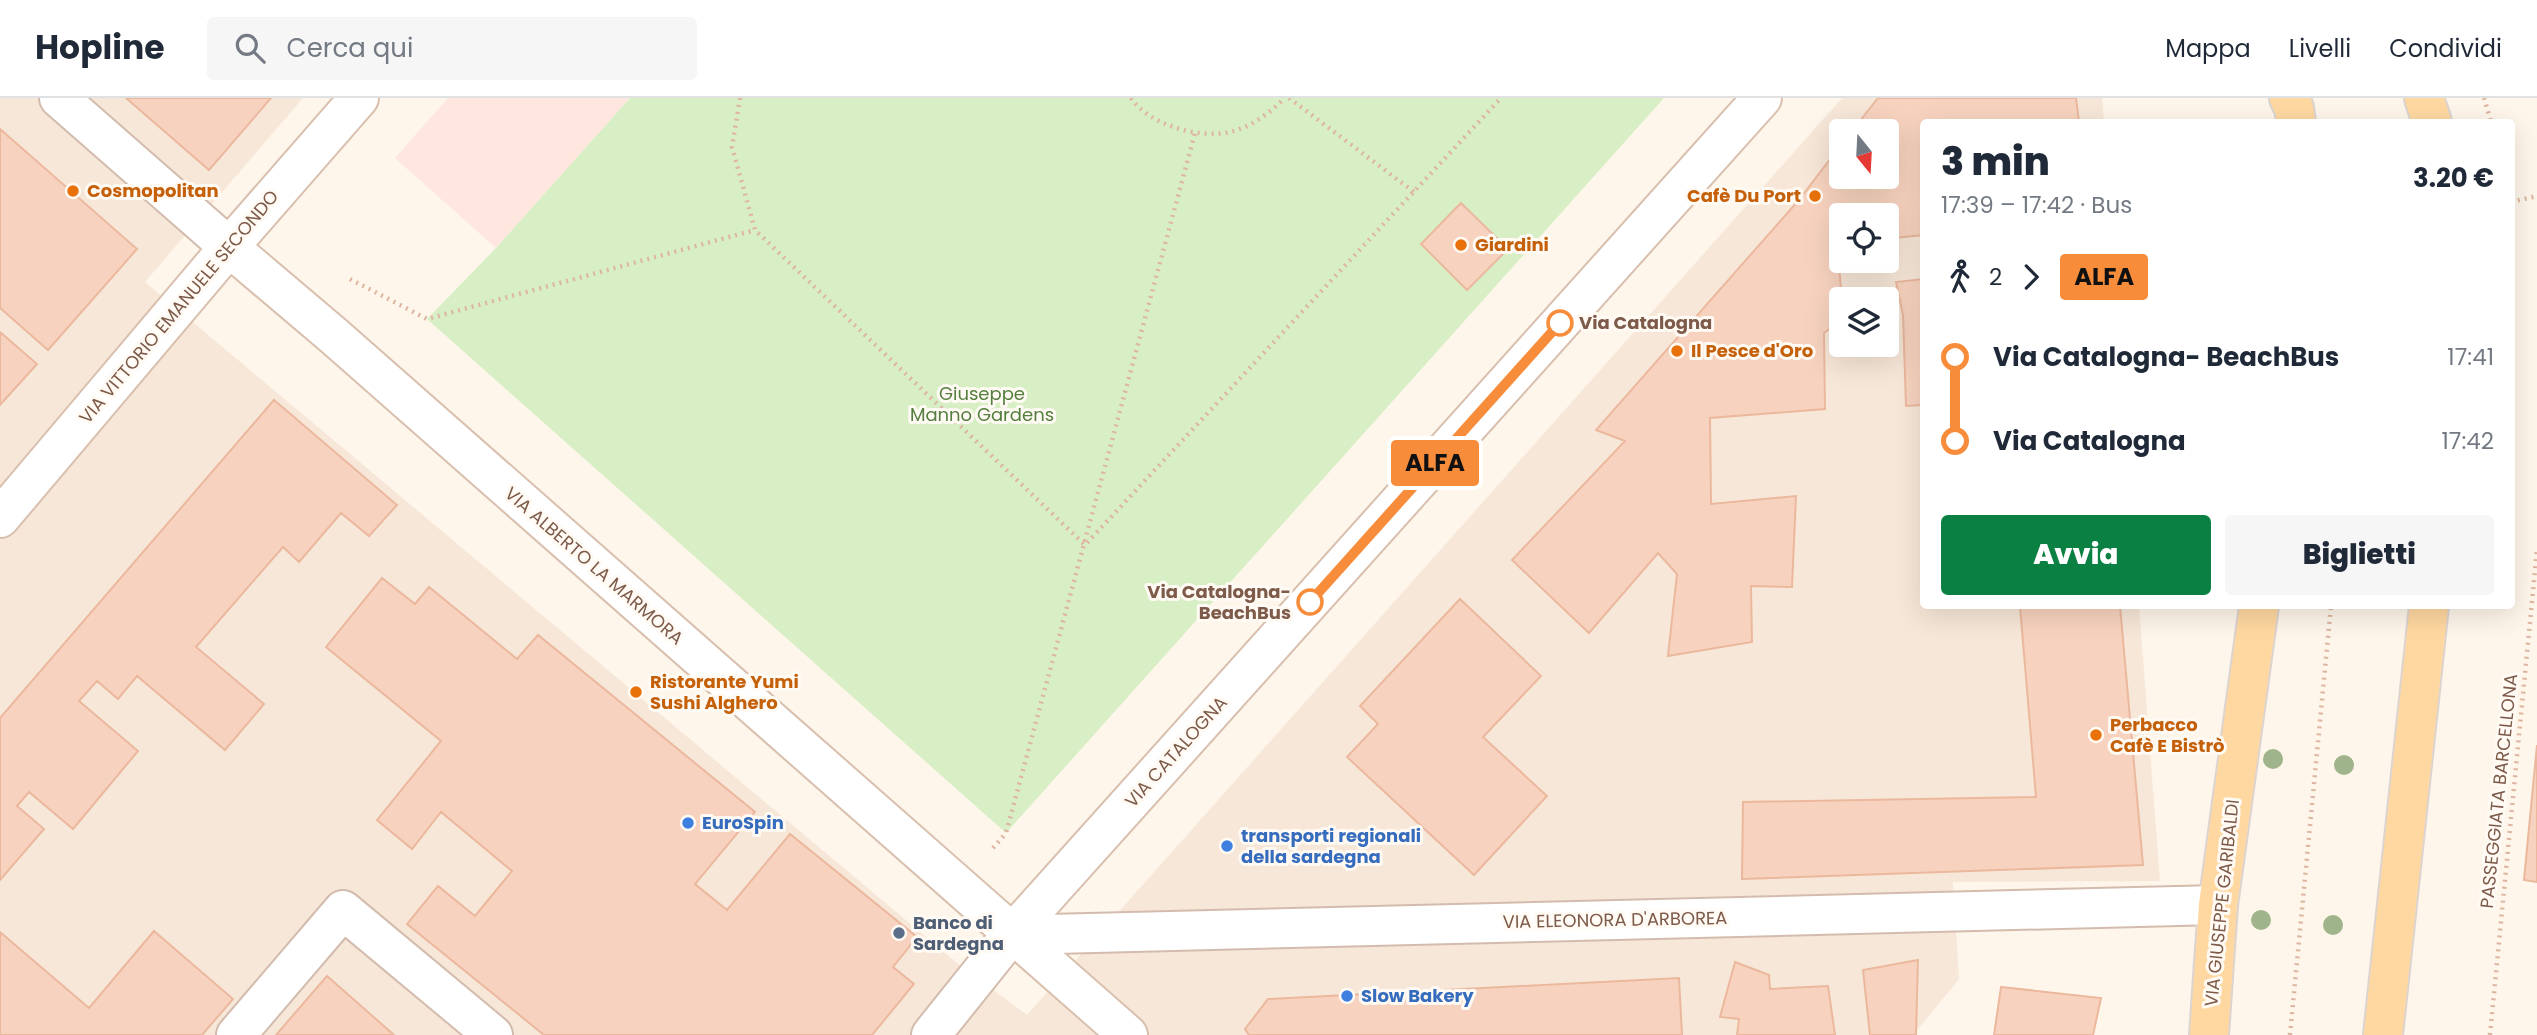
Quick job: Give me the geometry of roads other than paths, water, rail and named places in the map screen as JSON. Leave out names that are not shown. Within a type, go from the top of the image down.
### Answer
[{"type":"main road","name":"VIA ALBERTO LA MARMORA","points":[[59,98],[334,335],[1128,1035]]},
{"type":"main road","name":"VIA VITTORIO EMANUELE SECONDO","points":[[0,518],[359,98]]},
{"type":"main road","name":"VIA CATALOGNA","points":[[931,1035],[1012,935],[1762,98]]},
{"type":"main road","points":[[2289,98],[2296,119]]},
{"type":"main road","points":[[2424,98],[2431,119]]},
{"type":"main road","name":"VIA GIUSEPPE GARIBALDI","points":[[2209,1035],[2218,905],[2259,609]]},
{"type":"main road","points":[[2383,1035],[2429,609]]},
{"type":"main road","name":"VIA ELEONORA D'ARBOREA","points":[[1012,935],[2218,905]]},
{"type":"main road","points":[[236,1035],[343,910],[493,1035]]},
{"type":"place","name":"Cosmopolitan","points":[[73,191]]},
{"type":"place","name":"Cafè Du Port","points":[[1815,196]]},
{"type":"place","name":"Giardini","points":[[1461,245]]},
{"type":"place","name":"Via Catalogna","points":[[1560,323]]},
{"type":"place","name":"Il Pesce d'Oro","points":[[1677,351]]},
{"type":"place","name":"Via Catalogna- BeachBus","points":[[1310,602]]},
{"type":"place","name":"Ristorante Yumi Sushi Alghero","points":[[636,692]]},
{"type":"place","name":"Perbacco Cafè E Bistrò","points":[[2096,735]]},
{"type":"place","name":"EuroSpin","points":[[688,823]]},
{"type":"place","name":"transporti regionali della sardegna","points":[[1227,846]]},
{"type":"place","name":"Banco di Sardegna","points":[[899,933]]},
{"type":"place","name":"Slow Bakery","points":[[1347,996]]},
{"type":"park label","name":"Giuseppe Manno Gardens","points":[[982,404]]}]
